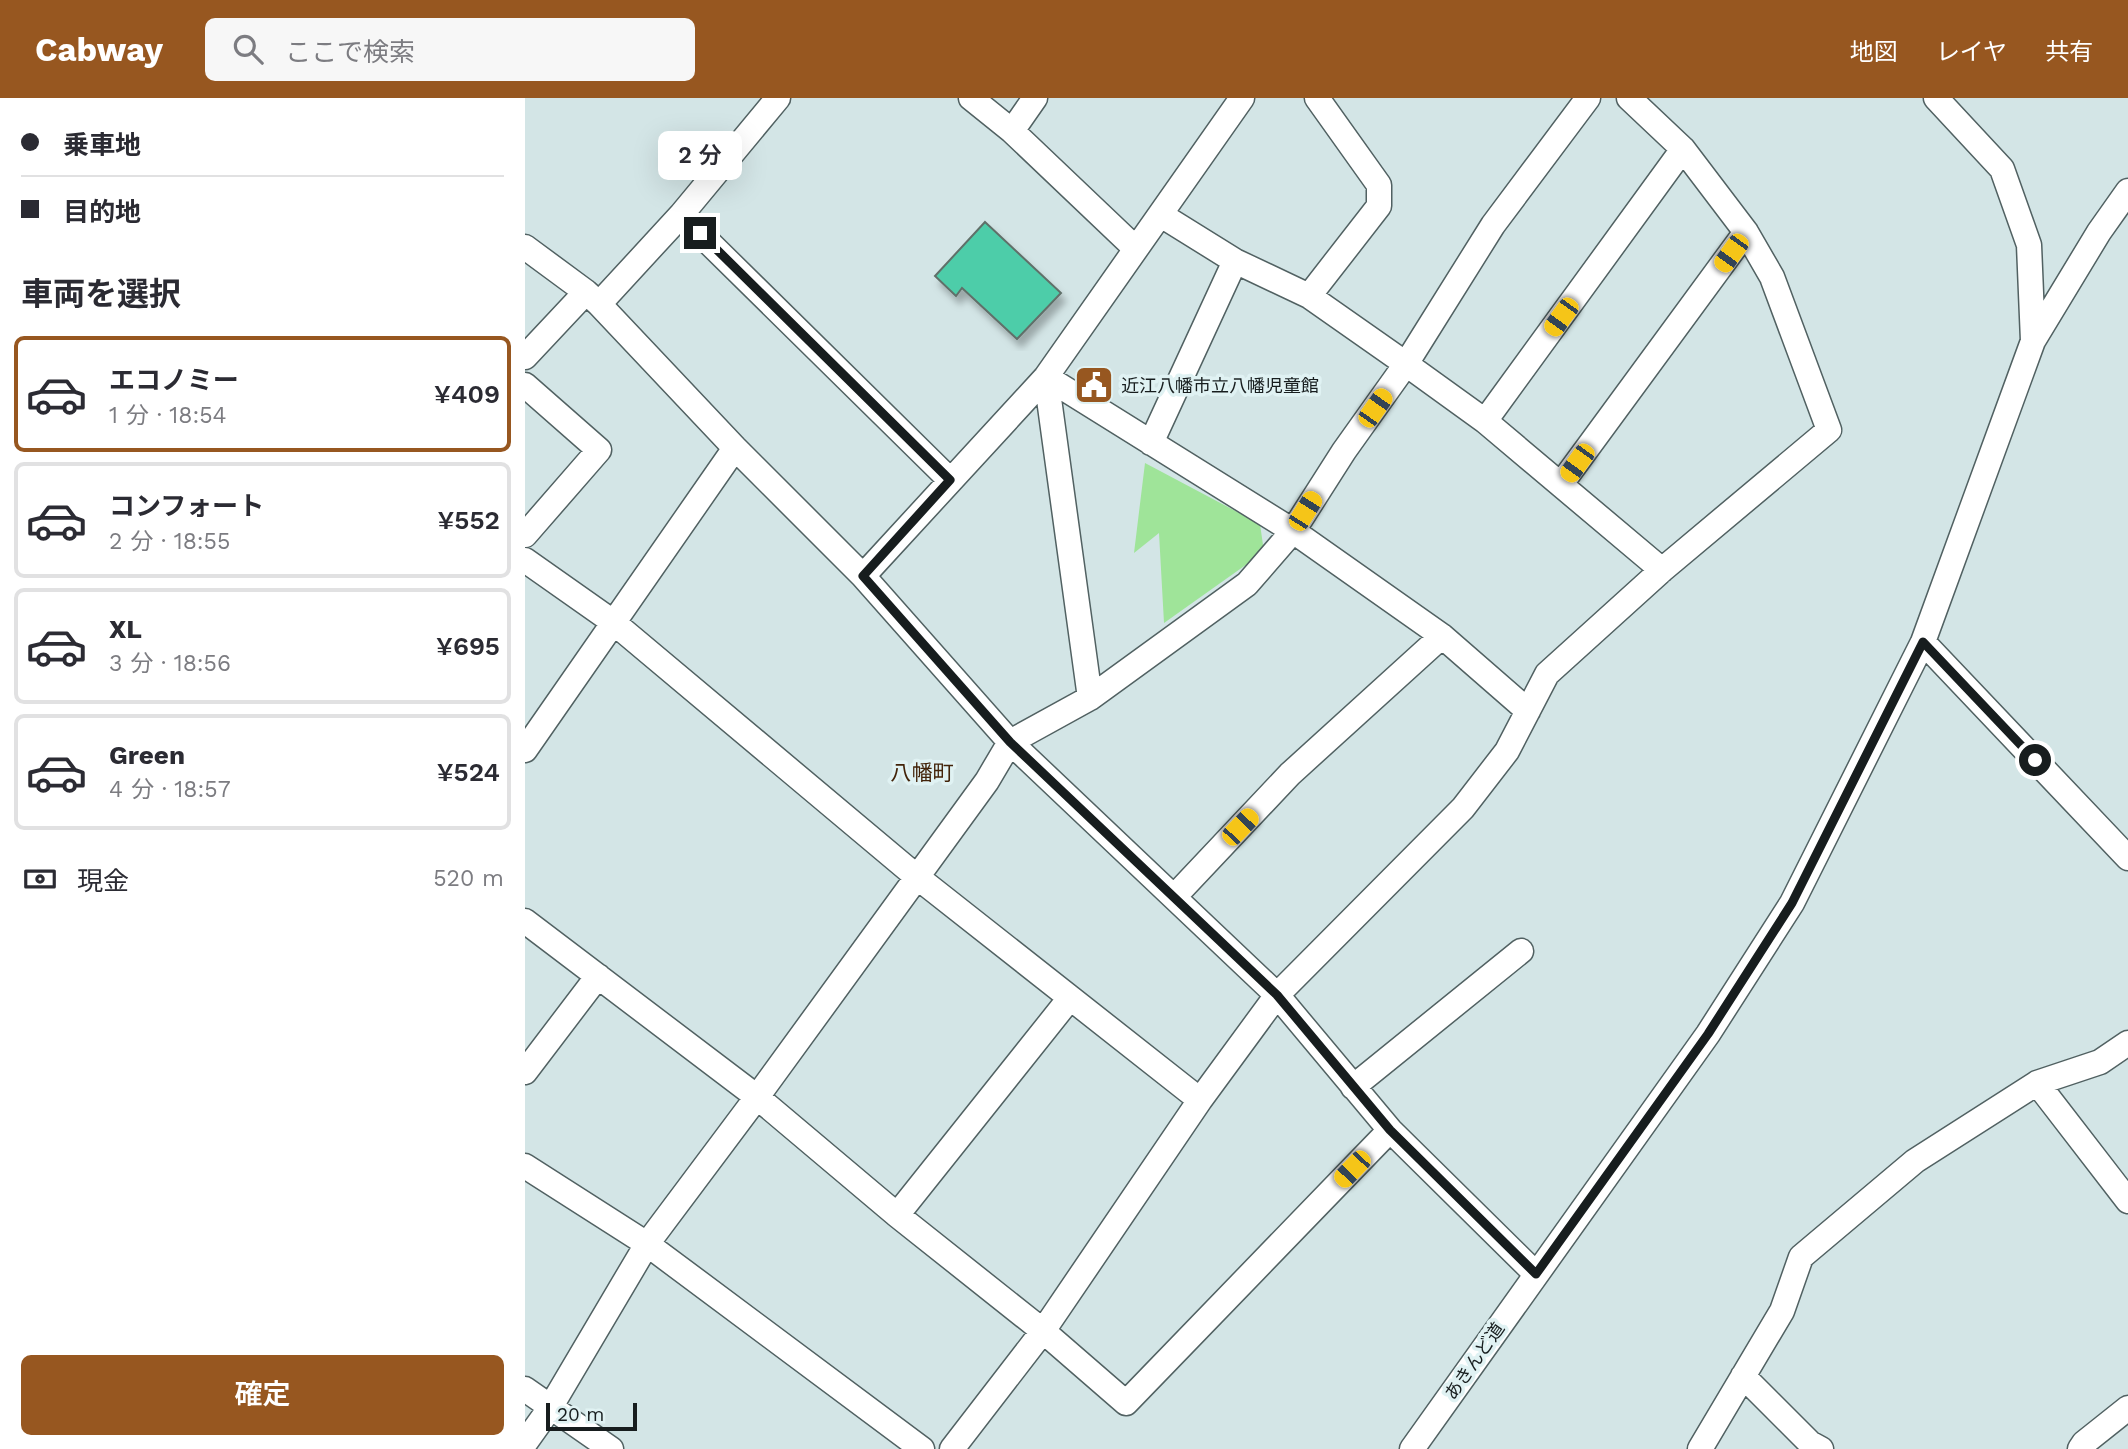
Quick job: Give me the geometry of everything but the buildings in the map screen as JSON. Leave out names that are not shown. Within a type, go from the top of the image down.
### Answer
[{"type":"street","points":[[525,357],[593,298],[681,215],[778,98]]},
{"type":"street","points":[[971,98],[1011,131],[1135,248]]},
{"type":"street","points":[[1011,131],[1035,98]]},
{"type":"street","points":[[863,576],[1046,377],[1242,98]]},
{"type":"street","points":[[1309,296],[1379,206],[1379,185],[1317,98]]},
{"type":"street","points":[[952,1449],[1043,1331],[1200,1100],[1277,995],[1463,808],[1507,751],[1547,674],[1663,570],[1829,430],[1772,277],[1746,232],[1683,149],[1629,98]]},
{"type":"street","points":[[1936,98],[2002,169],[2029,245],[2033,341]]},
{"type":"street","points":[[525,1443],[550,1408],[647,1244],[987,782],[1010,742],[1090,698],[1247,584],[1293,531],[1343,451],[1406,364],[1493,225],[1578,102]]},
{"type":"street","points":[[1485,421],[1683,149]]},
{"type":"street","points":[[2033,341],[2099,232],[2128,191]]},
{"type":"street","points":[[681,215],[950,480]]},
{"type":"street","points":[[1161,215],[1235,261],[1309,296],[1406,364],[1485,421],[1663,570]]},
{"type":"street","points":[[1561,484],[1746,232]]},
{"type":"street","points":[[525,247],[593,298],[735,448],[863,576],[1010,742],[1277,995],[1390,1130],[1536,1274]]},
{"type":"street","points":[[1151,443],[1235,261]]},
{"type":"street","name":"あきんど道","points":[[1412,1449],[1708,1034],[1792,903],[1923,642],[2033,341]]},
{"type":"street","points":[[1046,377],[1293,531],[1442,636],[1528,710]]},
{"type":"street","points":[[1046,377],[1090,698]]},
{"type":"street","points":[[525,385],[599,450],[525,535]]},
{"type":"street","points":[[525,750],[735,448]]},
{"type":"street","points":[[525,560],[613,622],[917,877],[1200,1100]]},
{"type":"street","points":[[1174,897],[1290,774],[1442,636]]},
{"type":"street","points":[[1923,642],[2128,858]]},
{"type":"street","points":[[525,921],[757,1097],[897,1215],[1043,1331],[1126,1403],[1390,1130]]},
{"type":"street","points":[[1353,1087],[1521,951]]},
{"type":"street","points":[[525,1072],[598,976]]},
{"type":"street","points":[[897,1215],[1070,998]]},
{"type":"street","points":[[1700,1449],[1782,1311],[1801,1257],[1915,1161],[2037,1083],[2100,1062],[2128,1043]]},
{"type":"street","points":[[2037,1083],[2128,1202]]},
{"type":"street","points":[[525,1166],[647,1244],[922,1449]]},
{"type":"street","points":[[1743,1376],[1810,1443],[1821,1449]]},
{"type":"street","points":[[525,1389],[611,1449]]},
{"type":"street","points":[[2080,1449],[2128,1408]]},
{"type":"green space","points":[[1145,463],[1260,524],[1264,552],[1164,623],[1159,533],[1134,553]]},
{"type":"place","name":"近江八幡市立八幡児童館","points":[[1094,385]]},
{"type":"district","name":"八幡町","points":[[922,772]]},
{"type":"route","points":[[700,233],[950,480],[863,576],[1010,742],[1277,995],[1390,1130],[1536,1274],[1708,1034],[1792,903],[1923,642],[2035,760]]}]
